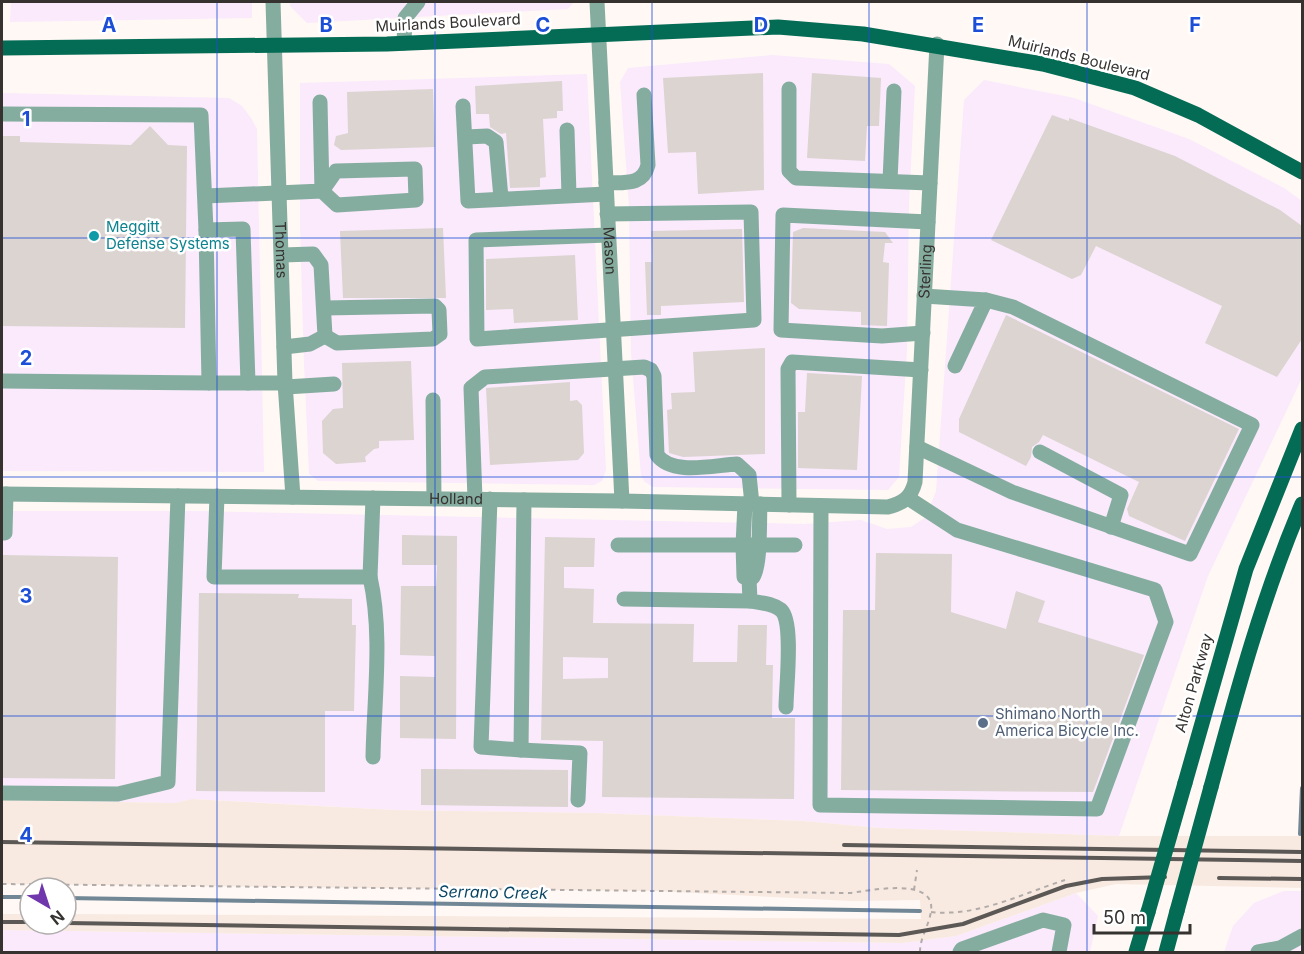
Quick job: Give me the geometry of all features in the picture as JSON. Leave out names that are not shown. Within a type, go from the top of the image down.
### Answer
[{"type":"main road","name":"Muirlands Boulevard","points":[[2,48],[404,43],[778,27],[863,34],[937,44],[1043,64],[1135,88],[1198,115],[1302,172]]},
{"type":"main road","name":"Alton Parkway","points":[[1136,952],[1246,569],[1302,429]]},
{"type":"main road","points":[[1166,952],[1256,627],[1302,504]]},
{"type":"street","name":"Thomas","points":[[273,2],[284,347],[293,497]]},
{"type":"street","points":[[404,43],[405,18],[418,2]]},
{"type":"street","name":"Mason","points":[[597,2],[622,501]]},
{"type":"street","name":"Sterling","points":[[908,498],[915,482],[937,44]]},
{"type":"street","points":[[789,89],[789,171],[796,178],[930,183]]},
{"type":"street","points":[[890,181],[894,91]]},
{"type":"street","points":[[463,106],[468,201],[569,195],[637,181],[646,174],[648,165],[644,95]]},
{"type":"street","points":[[320,102],[322,191]]},
{"type":"street","points":[[2,114],[201,115],[209,383]]},
{"type":"street","points":[[567,130],[569,195]]},
{"type":"street","points":[[466,137],[487,136],[496,142],[501,198]]},
{"type":"street","points":[[205,196],[322,191],[337,205],[416,200],[415,169],[336,171],[322,191]]},
{"type":"street","points":[[608,214],[751,212],[754,320],[477,339],[476,240],[609,235]]},
{"type":"street","points":[[922,333],[882,336],[782,330],[783,216],[928,222]]},
{"type":"street","points":[[206,230],[243,229],[248,383]]},
{"type":"street","points":[[282,255],[313,254],[321,266],[326,336]]},
{"type":"street","points":[[917,447],[1012,492],[1190,555],[1252,425],[1013,307],[986,300],[924,296]]},
{"type":"street","points":[[955,366],[986,300]]},
{"type":"street","points":[[324,308],[435,306],[439,310],[440,334],[433,339],[337,343],[326,336]]},
{"type":"street","points":[[284,347],[310,344],[326,336]]},
{"type":"street","points":[[789,505],[788,369],[792,362],[921,370]]},
{"type":"street","points":[[578,800],[580,753],[481,747],[483,499],[471,388],[474,384],[485,377],[615,371],[644,367],[651,370],[654,376],[657,455],[662,461],[672,467],[738,464],[749,476],[752,504],[750,545],[742,573],[749,578],[750,601]]},
{"type":"street","points":[[2,381],[334,384]]},
{"type":"street","points":[[433,400],[434,499]]},
{"type":"street","points":[[1040,452],[1121,495],[1111,526]]},
{"type":"street","points":[[2,533],[5,533],[4,494]]},
{"type":"street","name":"Holland","points":[[4,494],[622,501],[888,507],[908,498]]},
{"type":"street","points":[[2,793],[118,794],[168,782],[178,496]]},
{"type":"street","points":[[217,496],[214,577],[370,577]]},
{"type":"street","points":[[373,498],[370,577],[375,600],[373,757]]},
{"type":"street","points":[[821,506],[820,805],[1097,809],[1166,622],[1155,590],[957,530],[908,498]]},
{"type":"street","points":[[521,750],[524,500]]},
{"type":"street","points":[[618,545],[795,545]]},
{"type":"street","points":[[624,599],[750,601],[772,604],[782,612],[788,625],[786,707]]},
{"type":"street","points":[[960,952],[1043,920],[1064,925],[1059,952]]},
{"type":"street","points":[[1258,952],[1280,948],[1302,936]]},
{"type":"path","points":[[914,890],[917,870]]},
{"type":"path","points":[[931,912],[950,914],[972,911],[1065,880]]},
{"type":"path","points":[[2,884],[850,893],[905,888],[927,896],[931,912],[920,940],[920,952]]},
{"type":"shaded area","points":[[11,2],[252,2],[252,18],[10,22]]},
{"type":"shaded area","points":[[290,2],[574,2],[568,9],[307,23],[290,6]]},
{"type":"shaded area","points":[[772,55],[889,64],[915,86],[909,204],[907,350],[899,477],[888,490],[653,487],[641,476],[631,353],[629,207],[620,82],[628,68]]},
{"type":"shaded area","points":[[587,74],[606,470],[602,481],[594,485],[318,481],[309,474],[304,364],[300,227],[300,83]]},
{"type":"shaded area","points":[[984,80],[1074,98],[1189,139],[1284,188],[1302,201],[1302,378],[1208,576],[1119,836],[880,828],[804,821],[597,813],[394,810],[193,799],[175,803],[2,800],[2,511],[193,511],[804,524],[861,520],[887,529],[911,527],[926,517],[936,491],[964,100]]},
{"type":"shaded area","points":[[2,93],[229,98],[242,106],[251,118],[257,129],[264,472],[2,471]]},
{"type":"shaded area","points":[[192,799],[394,810],[596,813],[804,821],[880,828],[1119,836],[1302,836],[1302,888],[1116,884],[1076,893],[956,936],[903,943],[78,931],[78,914],[921,919],[920,900],[851,901],[656,891],[78,885],[78,876],[18,876],[18,884],[2,884],[2,800],[175,803]]},
{"type":"shaded area","points":[[1284,891],[1302,891],[1302,952],[1224,952],[1233,926],[1254,903]]},
{"type":"shaded area","points":[[1076,893],[1098,916],[1090,952],[2,952],[2,930],[18,930],[18,936],[78,936],[78,931],[903,943],[956,936]]},
{"type":"shaded area","points":[[2,914],[18,914],[18,930],[2,930]]},
{"type":"building","points":[[763,73],[764,190],[698,194],[696,152],[668,153],[663,78]]},
{"type":"building","points":[[812,73],[881,78],[879,126],[867,126],[865,161],[807,158]]},
{"type":"building","points":[[562,81],[563,111],[557,111],[557,118],[543,119],[546,177],[540,178],[540,187],[510,188],[506,133],[501,134],[490,127],[489,114],[476,114],[475,86]]},
{"type":"building","points":[[433,89],[435,147],[341,150],[334,145],[336,136],[348,133],[347,92]]},
{"type":"building","points":[[1052,115],[1069,121],[1069,118],[1175,156],[1280,210],[1302,226],[1302,339],[1277,377],[1205,343],[1222,306],[1096,246],[1081,275],[1072,279],[991,240]]},
{"type":"building","name":"Meggitt Defense Systems","points":[[150,126],[168,145],[187,146],[185,328],[2,326],[2,136],[20,136],[20,142],[131,145]]},
{"type":"building","points":[[443,228],[446,298],[343,298],[340,231]]},
{"type":"building","points":[[803,228],[885,232],[893,243],[885,243],[883,262],[889,263],[887,326],[861,325],[861,312],[799,309],[791,303],[793,232]]},
{"type":"building","points":[[742,229],[744,302],[661,306],[661,315],[647,315],[645,262],[652,262],[651,231]]},
{"type":"building","points":[[575,255],[578,320],[514,323],[513,309],[486,310],[486,259]]},
{"type":"building","points":[[1006,315],[1239,429],[1185,541],[1129,516],[1127,509],[1139,482],[1043,435],[1032,447],[1031,457],[1026,466],[959,432],[959,419]]},
{"type":"building","points":[[765,348],[765,454],[683,457],[669,453],[667,410],[672,409],[671,393],[695,392],[693,352]]},
{"type":"building","points":[[411,361],[414,440],[379,441],[379,448],[374,449],[365,457],[366,462],[336,464],[323,453],[322,421],[333,409],[343,408],[342,363]]},
{"type":"building","points":[[807,373],[862,376],[857,470],[798,468],[798,412],[805,412]]},
{"type":"building","points":[[570,382],[570,401],[577,400],[582,405],[584,453],[578,460],[490,465],[486,388]]},
{"type":"building","points":[[402,535],[457,536],[456,739],[400,738],[400,676],[435,677],[435,656],[400,655],[401,586],[436,586],[437,565],[402,565]]},
{"type":"building","points":[[545,537],[595,538],[594,567],[564,567],[564,588],[594,589],[593,623],[694,624],[693,662],[737,662],[738,625],[767,625],[766,665],[773,665],[772,718],[795,718],[794,799],[602,797],[603,741],[541,740]],"holes":[[[563,657],[608,658],[608,678],[563,679]]]},
{"type":"building","name":"Shimano North America Bicycle Inc.","points":[[876,553],[952,554],[951,612],[1006,629],[1016,591],[1045,601],[1038,622],[1144,655],[1093,792],[841,790],[843,610],[875,610]]},
{"type":"building","points":[[2,555],[118,557],[115,779],[2,778]]},
{"type":"building","points":[[199,593],[299,594],[298,598],[352,599],[352,625],[356,625],[354,711],[325,711],[325,792],[196,791]]},
{"type":"building","points":[[421,769],[568,770],[568,807],[421,805]]},
{"type":"waterway","name":"Serrano Creek","points":[[1300,834],[1302,788]]},
{"type":"waterway","name":"Serrano Creek","points":[[2,897],[18,897]]},
{"type":"waterway","name":"Serrano Creek","points":[[78,898],[920,911]]},
{"type":"railway","points":[[2,842],[1302,861]]},
{"type":"railway","points":[[844,845],[1302,852]]},
{"type":"railway","points":[[78,923],[899,935],[963,924],[1066,886],[1102,879],[1165,877]]},
{"type":"railway","points":[[1219,878],[1302,879]]},
{"type":"railway","points":[[2,922],[18,922]]},
{"type":"place","name":"Meggitt Defense Systems","points":[[94,236]]},
{"type":"place","name":"Shimano North America Bicycle Inc.","points":[[983,723]]}]
